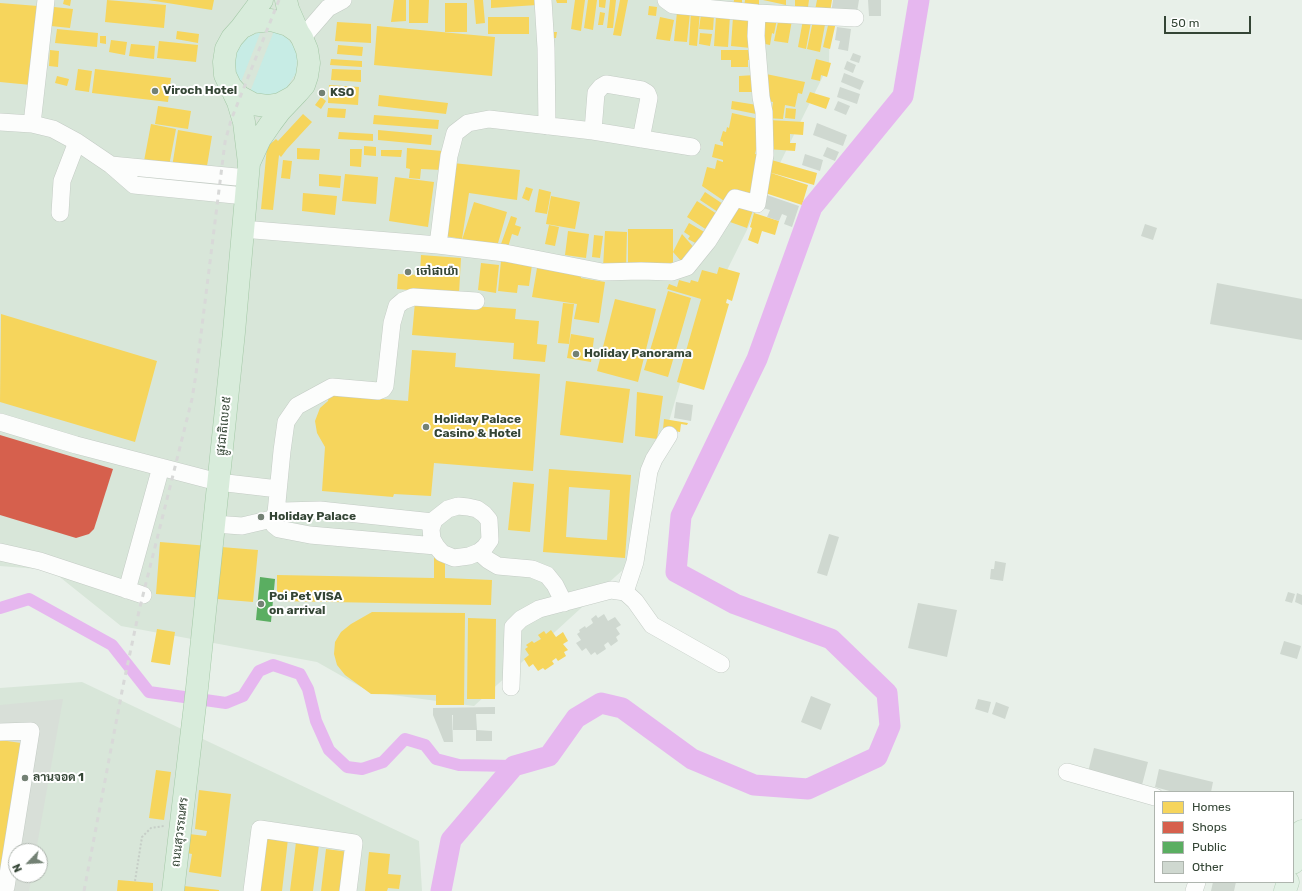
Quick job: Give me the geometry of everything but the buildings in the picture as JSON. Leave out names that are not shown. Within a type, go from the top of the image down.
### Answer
[{"type":"highway","name":"ផ្លូវជាតិលេខ៥","points":[[197,688],[234,332],[247,179],[244,122],[238,102],[226,75],[224,62],[226,50],[232,38],[262,0]]},
{"type":"highway","name":"ផ្លូវជាតិលេខ៥","points":[[231,87],[240,97],[253,104],[267,106],[280,104],[292,97],[304,85],[309,64],[307,50],[288,9],[286,0]]},
{"type":"highway","points":[[241,28],[253,22],[271,20],[288,25],[300,35]]},
{"type":"highway","name":"ផ្លូវជាតិលេខ៥","points":[[247,179],[264,134],[292,97]]},
{"type":"highway","name":"ถนนสุวรรณศร","points":[[173,891],[197,688]]},
{"type":"main road","points":[[1294,857],[1298,834]]},
{"type":"street","points":[[32,124],[46,0]]},
{"type":"street","points":[[300,35],[328,8],[343,0]]},
{"type":"street","points":[[543,0],[546,48],[547,126]]},
{"type":"street","points":[[666,0],[673,5],[757,13],[855,18]]},
{"type":"street","points":[[242,229],[438,245],[505,253],[602,272],[672,272],[687,267],[708,241],[735,198],[757,204],[765,155],[764,112],[756,36],[757,13]]},
{"type":"street","points":[[593,131],[596,93],[606,84],[642,90],[647,93],[649,98],[641,139]]},
{"type":"street","points":[[438,245],[449,156],[455,133],[468,123],[489,119],[593,131],[692,147]]},
{"type":"street","points":[[0,122],[32,124],[53,129],[77,142],[111,165],[134,185],[247,179]]},
{"type":"street","points":[[60,213],[62,181],[77,142]]},
{"type":"street","points":[[436,546],[310,535],[279,529],[274,525],[286,422],[297,406],[332,387],[378,391],[383,389],[385,386],[392,323],[397,306],[403,301],[413,297],[476,301]]},
{"type":"street","points":[[0,422],[76,445],[218,482],[278,489]]},
{"type":"street","points":[[625,592],[635,562],[649,471],[669,435]]},
{"type":"street","points":[[127,590],[162,467]]},
{"type":"street","points":[[458,506],[477,509],[489,520],[490,540],[479,552],[469,556],[454,558],[442,553],[436,546],[432,539],[431,529],[433,522],[448,509],[458,506]]},
{"type":"street","points":[[214,524],[242,526],[293,510],[320,510],[433,522]]},
{"type":"street","points":[[0,552],[40,561],[143,595]]},
{"type":"street","points":[[479,552],[498,566],[532,570],[547,575],[555,585],[564,602]]},
{"type":"street","points":[[511,687],[513,627],[521,620],[539,609],[611,590],[625,592],[635,601],[652,625],[721,664]]},
{"type":"street","points":[[0,732],[31,731],[6,887],[0,887]]},
{"type":"street","points":[[1067,772],[1154,797]]},
{"type":"street","points":[[252,891],[260,829],[354,843],[348,891]]},
{"type":"path","points":[[135,881],[142,837],[151,828],[165,826]]},
{"type":"shaded area","points":[[0,0],[830,0],[829,64],[693,339],[627,566],[474,706],[370,692],[317,662],[121,626],[51,570],[0,566]]},
{"type":"shaded area","points":[[261,31],[241,82],[235,67],[237,50],[247,38]]},
{"type":"shaded area","points":[[274,31],[287,38],[294,47],[297,57],[296,73],[287,87],[277,93],[267,95],[250,92]]},
{"type":"shaded area","points":[[82,682],[419,841],[422,891],[0,891],[0,688]]},
{"type":"shaded area","name":"ลานจอด 1","points":[[63,699],[37,843],[8,843],[8,883],[30,883],[29,891],[0,891],[0,705]]},
{"type":"waterway","points":[[441,891],[451,840],[514,766],[549,756],[576,718],[601,703],[622,708],[692,759],[754,785],[808,789],[877,757],[890,726],[887,693],[831,639],[735,604],[676,572],[681,516],[757,359],[812,207],[903,96],[919,0]]},
{"type":"waterway","points":[[0,608],[29,599],[112,645],[149,692],[226,703],[243,696],[259,671],[273,665],[300,674],[308,689],[316,721],[329,750],[347,767],[362,769],[383,762],[405,739],[425,745],[436,759],[459,765],[514,766]]},
{"type":"railway","points":[[84,891],[123,686],[139,611],[192,399],[225,142],[231,120],[279,0]]},
{"type":"place","name":"Viroch Hotel","points":[[155,91]]},
{"type":"place","name":"KSO","points":[[322,93]]},
{"type":"place","name":"ចៅផាយ៉ា","points":[[408,272]]},
{"type":"place","name":"Holiday Panorama","points":[[576,354]]},
{"type":"place","name":"Holiday Palace Casino & Hotel","points":[[426,427]]},
{"type":"place","name":"Holiday Palace","points":[[261,517]]},
{"type":"place","name":"Poi Pet VISA on arrival","points":[[261,604]]},
{"type":"place","name":"ลานจอด 1","points":[[25,778]]}]
